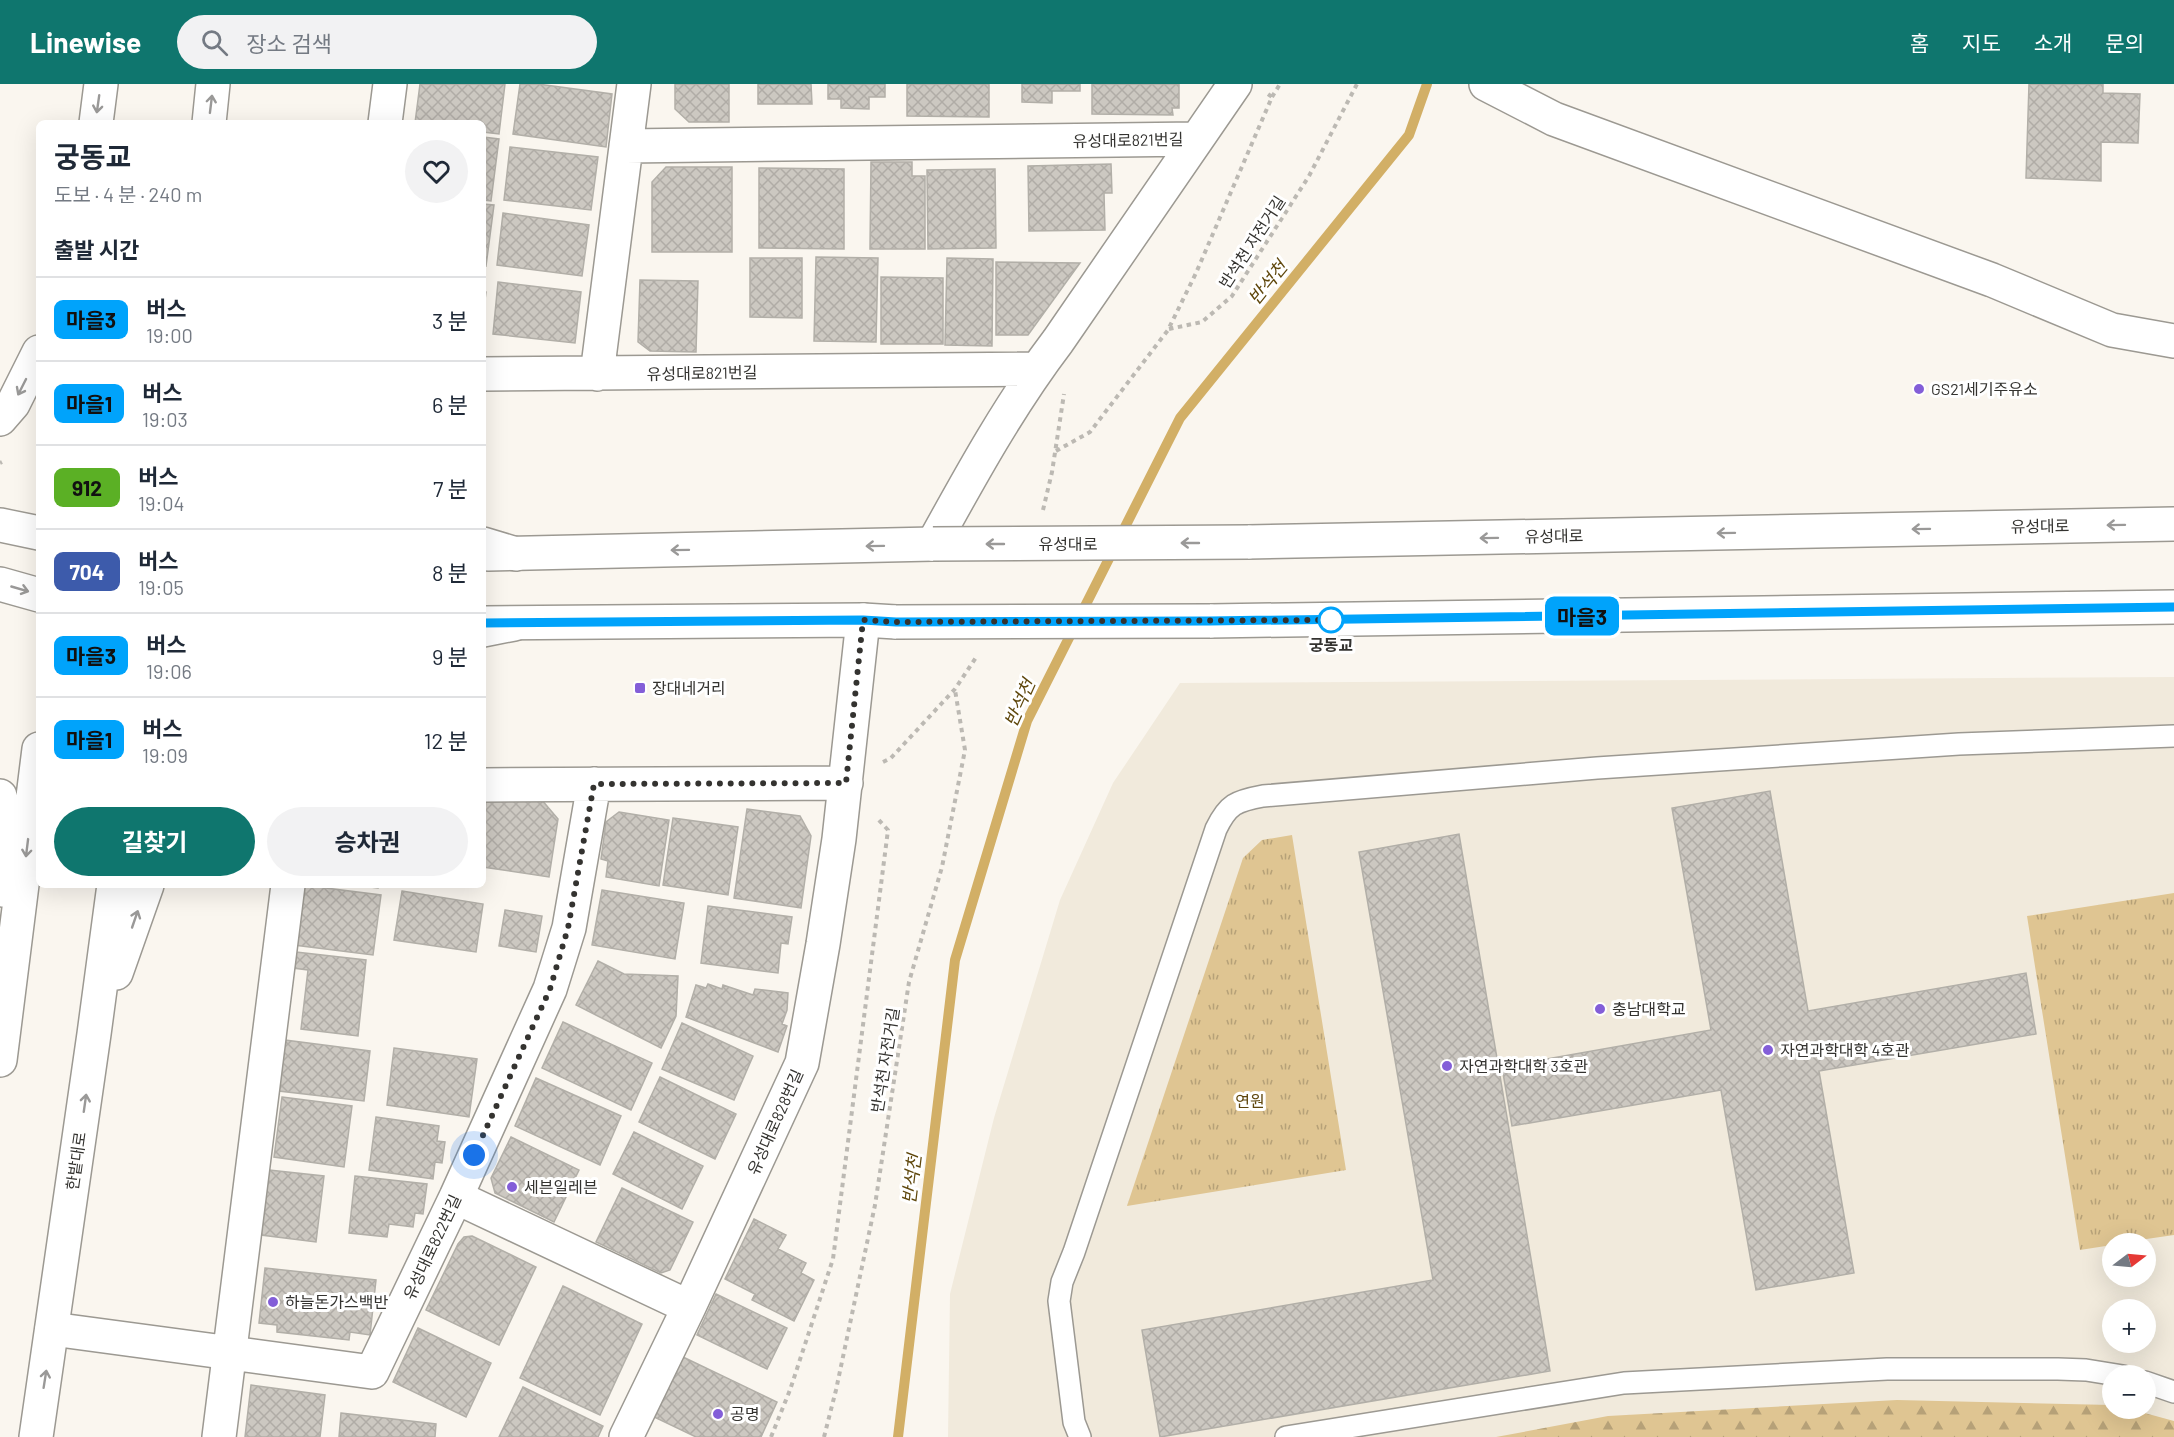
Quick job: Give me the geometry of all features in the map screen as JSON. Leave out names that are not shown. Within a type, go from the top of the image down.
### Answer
[{"type":"street","points":[[96,120],[101,84]]},
{"type":"street","points":[[208,120],[213,84]]},
{"type":"street","points":[[385,120],[390,84]]},
{"type":"street","points":[[597,374],[634,84]]},
{"type":"street","points":[[1486,84],[1554,119],[1992,280],[2112,330],[2174,341]]},
{"type":"street","points":[[933,544],[969,479],[1037,369],[1197,139],[1249,87]]},
{"type":"street","name":"유성대로821번길","points":[[626,146],[1197,139]]},
{"type":"street","points":[[0,419],[13,404],[36,358]]},
{"type":"street","name":"유성대로821번길","points":[[486,374],[1037,369]]},
{"type":"street","name":"유성대로","points":[[516,554],[933,544],[1248,542],[2174,524]]},
{"type":"street","points":[[0,525],[36,532]]},
{"type":"street","points":[[486,545],[516,554]]},
{"type":"street","points":[[486,554],[516,554]]},
{"type":"street","points":[[0,584],[36,594]]},
{"type":"street","points":[[499,624],[863,620],[896,622],[1210,621],[2174,607]]},
{"type":"street","name":"유성대로828번길","points":[[626,1437],[802,1063],[824,944],[846,783],[863,620]]},
{"type":"street","points":[[1,1054],[36,772]]},
{"type":"street","points":[[486,785],[846,783]]},
{"type":"street","name":"유성대로822번길","points":[[52,1329],[372,1372],[456,1197],[550,989],[568,928],[594,784]]},
{"type":"street","points":[[0,796],[4,821],[1,1054]]},
{"type":"street","name":"한밭대로","points":[[36,1437],[114,888]]},
{"type":"street","points":[[94,1034],[146,888]]},
{"type":"street","points":[[219,1437],[288,888]]},
{"type":"street","points":[[456,1197],[689,1307]]},
{"type":"lane","points":[[1080,1437],[1074,1422],[1060,1320],[1059,1301],[1062,1282],[1216,829],[1223,814],[1234,803],[1263,796],[1597,768],[1959,744],[2174,736]]},
{"type":"lane","points":[[1286,1437],[1624,1383],[1887,1369],[2058,1369],[2102,1374]]},
{"type":"lane","points":[[2156,1386],[2174,1392]]},
{"type":"path","points":[[1056,451],[1090,432],[1168,330],[1196,273],[1272,97],[1280,84]]},
{"type":"path","name":"반석천 자전거길","points":[[1168,330],[1202,322],[1232,296],[1309,176],[1357,84]]},
{"type":"path","points":[[1249,87],[1272,97]]},
{"type":"path","name":"반석천 자전거길","points":[[824,1437],[875,1205],[909,982],[942,867],[965,750],[955,689],[891,758],[846,783]]},
{"type":"path","points":[[771,1437],[790,1390],[833,1258],[888,830],[846,783]]},
{"type":"shaded area","name":"충남대학교","points":[[2174,677],[2174,1437],[948,1437],[950,1294],[994,1118],[1060,900],[1113,783],[1180,683]]},
{"type":"green space","name":"연원","points":[[1292,835],[1346,1170],[1127,1206],[1243,858],[1262,840]]},
{"type":"green space","points":[[2174,893],[2174,1235],[2156,1238],[2156,1233],[2102,1233],[2102,1247],[2080,1250],[2027,916]]},
{"type":"green space","points":[[1897,1400],[2102,1405],[2102,1419],[2156,1419],[2156,1416],[2174,1421],[2174,1437],[1496,1437],[1608,1416]]},
{"type":"building","points":[[420,84],[505,84],[499,134],[486,132],[486,120],[415,120]]},
{"type":"building","points":[[520,84],[538,84],[612,94],[606,147],[513,134]]},
{"type":"building","points":[[675,84],[729,84],[729,122],[689,122],[675,109]]},
{"type":"building","points":[[758,84],[811,84],[812,104],[758,104]]},
{"type":"building","points":[[828,84],[885,84],[885,97],[869,97],[869,109],[841,108],[841,99],[828,99]]},
{"type":"building","points":[[907,84],[989,84],[989,117],[907,116]]},
{"type":"building","points":[[1022,84],[1080,84],[1080,91],[1052,91],[1052,103],[1022,102]]},
{"type":"building","points":[[1092,84],[1179,84],[1179,108],[1172,108],[1173,115],[1092,114]]},
{"type":"building","points":[[2029,84],[2103,84],[2103,93],[2140,94],[2138,143],[2101,142],[2101,181],[2026,178]]},
{"type":"building","points":[[486,137],[499,139],[491,201],[486,200]]},
{"type":"building","points":[[510,147],[598,157],[591,210],[504,200]]},
{"type":"building","points":[[871,162],[912,162],[912,176],[925,176],[925,249],[870,249]]},
{"type":"building","points":[[1111,164],[1112,193],[1104,193],[1105,230],[1029,231],[1028,166]]},
{"type":"building","points":[[666,167],[732,167],[732,252],[652,252],[652,182]]},
{"type":"building","points":[[759,168],[844,169],[844,249],[759,248]]},
{"type":"building","points":[[995,169],[996,248],[928,249],[927,170]]},
{"type":"building","points":[[486,204],[494,205],[486,266]]},
{"type":"building","points":[[503,213],[589,225],[582,276],[497,265]]},
{"type":"building","points":[[816,257],[878,258],[876,342],[814,341]]},
{"type":"building","points":[[750,258],[802,258],[802,318],[750,317]]},
{"type":"building","points":[[947,258],[993,259],[992,346],[945,345]]},
{"type":"building","points":[[996,262],[1080,263],[1028,335],[996,335]]},
{"type":"building","points":[[881,277],[943,278],[943,344],[881,344]]},
{"type":"building","points":[[640,280],[698,281],[696,352],[650,351],[638,342]]},
{"type":"building","points":[[498,282],[581,292],[575,343],[493,334]]},
{"type":"building","name":"자연과학대학 4호관","points":[[1770,791],[1808,1011],[2026,973],[2036,1034],[1819,1071],[1854,1273],[1756,1290],[1721,1090],[1512,1126],[1502,1067],[1711,1030],[1672,808]]},
{"type":"building","points":[[541,799],[558,819],[549,877],[486,867],[486,802]]},
{"type":"building","points":[[747,809],[800,816],[811,836],[801,908],[734,898]]},
{"type":"building","points":[[619,812],[669,820],[659,886],[606,877],[608,861],[601,859],[606,822]]},
{"type":"building","points":[[673,818],[738,827],[728,895],[663,885]]},
{"type":"building","name":"자연과학대학 3호관","points":[[1459,834],[1550,1371],[1160,1437],[1142,1330],[1433,1280],[1359,852]]},
{"type":"building","points":[[302,888],[326,888],[381,895],[373,955],[294,945]]},
{"type":"building","points":[[602,890],[684,903],[675,959],[592,945]]},
{"type":"building","points":[[402,891],[483,904],[476,952],[394,940]]},
{"type":"building","points":[[708,906],[792,917],[788,944],[781,943],[778,973],[701,963]]},
{"type":"building","points":[[505,910],[542,916],[536,952],[499,946]]},
{"type":"building","points":[[287,951],[366,960],[358,1036],[301,1029],[308,970],[285,967]]},
{"type":"building","points":[[598,961],[624,974],[678,976],[676,1016],[661,1048],[576,1005]]},
{"type":"building","points":[[708,984],[722,989],[723,985],[753,995],[755,989],[788,993],[787,1010],[782,1024],[787,1026],[778,1052],[686,1017],[696,985],[706,988]]},
{"type":"building","points":[[563,1022],[652,1063],[631,1110],[542,1068]]},
{"type":"building","points":[[682,1023],[753,1056],[734,1100],[662,1069]]},
{"type":"building","points":[[285,1040],[370,1051],[364,1101],[279,1091]]},
{"type":"building","points":[[394,1048],[477,1059],[469,1117],[387,1105]]},
{"type":"building","points":[[660,1077],[736,1114],[715,1159],[639,1122]]},
{"type":"building","points":[[536,1078],[621,1116],[600,1165],[515,1126]]},
{"type":"building","points":[[282,1097],[352,1106],[344,1167],[274,1157]]},
{"type":"building","points":[[376,1117],[439,1126],[437,1141],[445,1142],[442,1163],[435,1162],[433,1179],[369,1170]]},
{"type":"building","points":[[634,1132],[703,1166],[682,1209],[613,1174]]},
{"type":"building","points":[[511,1137],[579,1170],[554,1222],[495,1193],[491,1178]]},
{"type":"building","points":[[269,1170],[324,1176],[316,1242],[261,1235]]},
{"type":"building","points":[[355,1176],[427,1184],[423,1214],[415,1213],[413,1227],[389,1224],[387,1237],[349,1233]]},
{"type":"building","points":[[622,1188],[693,1222],[670,1270],[661,1273],[596,1242]]},
{"type":"building","points":[[754,1219],[786,1235],[778,1249],[806,1263],[801,1273],[814,1280],[794,1321],[752,1300],[755,1294],[725,1279]]},
{"type":"building","points":[[472,1236],[536,1267],[499,1345],[426,1310],[458,1244],[464,1237]]},
{"type":"building","points":[[265,1268],[376,1280],[370,1335],[350,1332],[349,1340],[277,1332],[277,1325],[259,1323]]},
{"type":"building","points":[[563,1286],[642,1324],[600,1415],[520,1378]]},
{"type":"building","points":[[716,1294],[787,1328],[767,1369],[697,1335]]},
{"type":"building","points":[[418,1328],[491,1363],[466,1417],[393,1382]]},
{"type":"building","points":[[683,1357],[777,1402],[761,1437],[696,1437],[654,1417]]},
{"type":"building","points":[[251,1385],[325,1395],[320,1437],[245,1437]]},
{"type":"building","points":[[523,1387],[603,1426],[598,1437],[499,1437]]},
{"type":"building","points":[[341,1413],[436,1424],[435,1437],[339,1437]]},
{"type":"waterway","name":"반석천","points":[[898,1437],[955,960],[1027,721],[1180,418],[1409,135],[1427,84]]},
{"type":"bus line","name":"마을3","points":[[486,623],[863,620],[896,622],[1210,621],[2174,607]]},
{"type":"place","name":"GS21세기주유소","points":[[1919,389]]},
{"type":"place","name":"궁동교","points":[[1331,620]]},
{"type":"place","name":"장대네거리","points":[[640,688]]},
{"type":"place","name":"충남대학교","points":[[1600,1009]]},
{"type":"place","name":"자연과학대학 4호관","points":[[1768,1050]]},
{"type":"place","name":"자연과학대학 3호관","points":[[1447,1066]]},
{"type":"place","name":"세븐일레븐","points":[[512,1187]]},
{"type":"place","name":"하늘돈가스백반","points":[[273,1302]]},
{"type":"place","name":"공명","points":[[718,1414]]},
{"type":"route","points":[[474,1155],[550,989],[568,928],[594,784],[846,783],[863,620],[896,622],[1331,620]]}]
